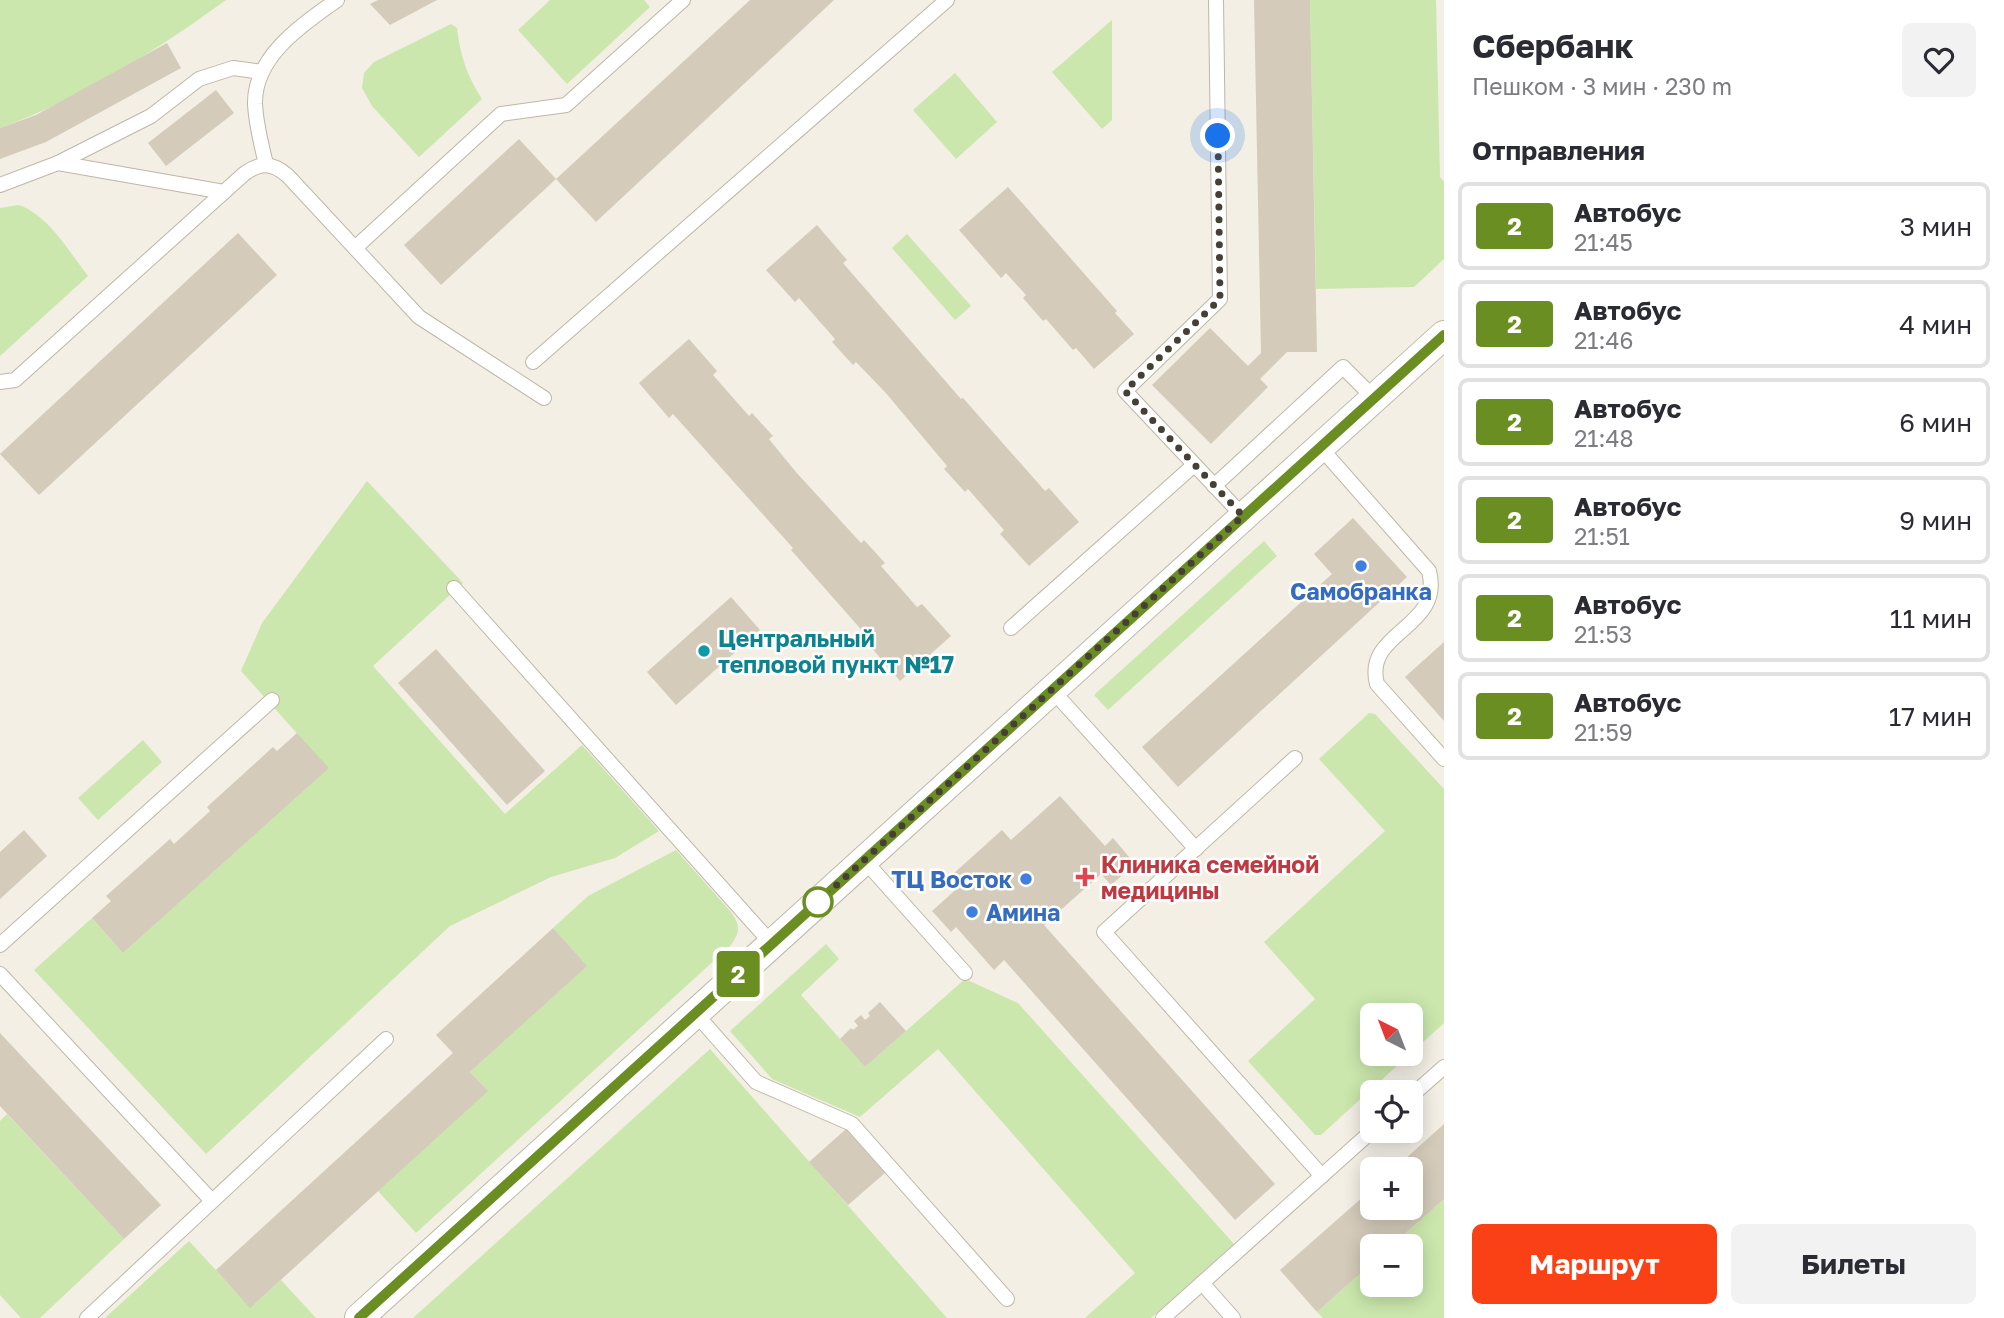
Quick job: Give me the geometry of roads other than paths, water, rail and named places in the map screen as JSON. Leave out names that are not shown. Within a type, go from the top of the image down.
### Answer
[{"type":"street","points":[[359,1318],[1444,335]]},
{"type":"lane","points":[[266,164],[255,101],[262,72],[299,26],[337,0]]},
{"type":"lane","points":[[355,248],[501,114],[566,105],[683,0]]},
{"type":"lane","points":[[533,362],[947,0]]},
{"type":"lane","points":[[1216,0],[1220,299],[1125,391],[1243,516]]},
{"type":"lane","points":[[0,185],[58,163],[151,116],[199,79],[233,68],[262,72]]},
{"type":"lane","points":[[58,163],[224,192]]},
{"type":"lane","points":[[0,382],[15,380],[253,166],[266,164],[278,167],[288,176],[418,317],[544,398]]},
{"type":"lane","points":[[1214,486],[1343,367],[1374,398]]},
{"type":"lane","points":[[1320,447],[1429,571],[1435,584],[1429,610],[1381,653],[1375,674],[1377,684],[1444,759]]},
{"type":"lane","points":[[1011,628],[1194,465]]},
{"type":"lane","points":[[454,589],[772,944]]},
{"type":"lane","points":[[1052,690],[1196,849]]},
{"type":"lane","points":[[0,945],[272,700]]},
{"type":"lane","points":[[1295,758],[1104,932],[1322,1176]]},
{"type":"lane","points":[[864,860],[965,973]]},
{"type":"lane","points":[[0,974],[212,1201]]},
{"type":"lane","points":[[695,1013],[756,1082],[852,1124],[1007,1299]]},
{"type":"lane","points":[[87,1318],[386,1039]]},
{"type":"lane","points":[[1423,1086],[1444,1067]]},
{"type":"lane","points":[[1163,1318],[1360,1142]]},
{"type":"lane","points":[[1202,1283],[1233,1318]]},
{"type":"place","name":"Самобранка","points":[[1361,566]]},
{"type":"place","name":"Центральный тепловой пункт №17","points":[[704,651]]},
{"type":"place","name":"Клиника семейной медицины","points":[[1085,877]]},
{"type":"place","name":"ТЦ Восток","points":[[1026,879]]},
{"type":"place","name":"Амина","points":[[972,912]]}]
